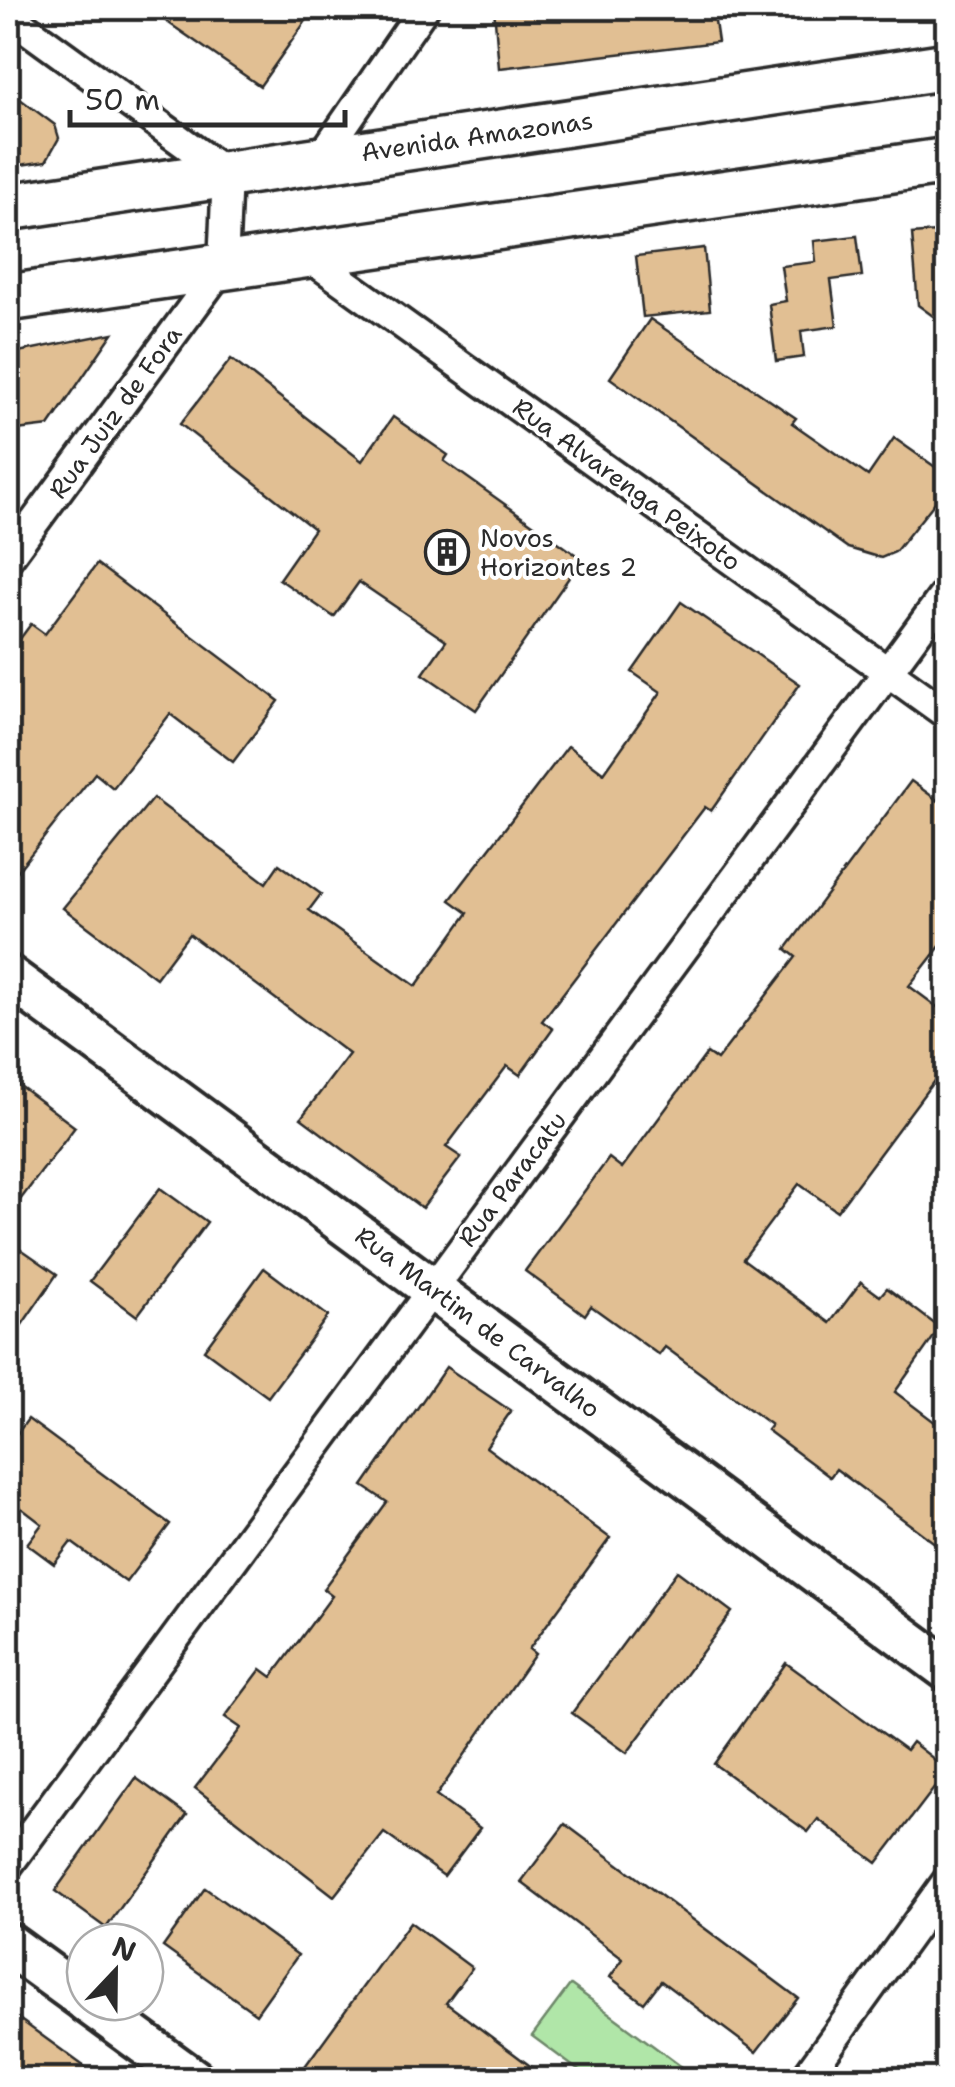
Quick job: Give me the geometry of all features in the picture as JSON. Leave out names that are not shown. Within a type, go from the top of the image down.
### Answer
[{"type":"main road","name":"Avenida Amazonas","points":[[8,207],[948,66]]},
{"type":"main road","points":[[8,298],[948,161]]},
{"type":"street","points":[[320,159],[424,8]]},
{"type":"street","points":[[8,15],[227,174],[223,266]]},
{"type":"street","name":"Rua Alvarenga Peixoto","points":[[305,254],[948,715]]},
{"type":"street","name":"Rua Juiz de Fora","points":[[8,558],[223,266]]},
{"type":"street","name":"Rua Paracatu","points":[[8,1866],[948,590]]},
{"type":"street","name":"Rua Martim de Carvalho","points":[[8,976],[948,1670]]},
{"type":"street","points":[[804,2080],[948,1880]]},
{"type":"street","points":[[8,1944],[65,1986]]},
{"type":"street","points":[[115,2022],[194,2080]]},
{"type":"green space","points":[[570,1985],[698,2079],[590,2079],[532,2036]]},
{"type":"building","points":[[147,8],[315,8],[260,86]]},
{"type":"building","points":[[494,8],[713,8],[718,42],[499,68]]},
{"type":"building","points":[[8,90],[55,125],[59,138],[46,161],[8,167]]},
{"type":"building","points":[[948,231],[948,327],[918,305],[912,234]]},
{"type":"building","points":[[857,236],[862,276],[831,280],[837,326],[801,331],[804,357],[776,361],[769,304],[786,301],[781,266],[816,262],[814,241]]},
{"type":"building","points":[[704,248],[710,310],[643,317],[636,256]]},
{"type":"building","points":[[650,319],[796,418],[792,423],[868,476],[894,438],[948,476],[948,486],[895,552],[881,558],[848,548],[610,378]]},
{"type":"building","points":[[113,333],[49,426],[8,431],[8,354]]},
{"type":"building","points":[[231,359],[362,461],[393,417],[448,455],[444,461],[582,559],[476,710],[423,674],[446,641],[359,582],[334,617],[279,579],[314,529],[180,424]]},
{"type":"building","points":[[97,564],[279,701],[233,762],[170,714],[113,788],[95,773],[8,883],[8,655],[31,624],[45,634]]},
{"type":"building","points":[[681,602],[800,684],[711,811],[705,807],[542,1021],[553,1029],[520,1075],[507,1066],[446,1147],[461,1157],[422,1208],[301,1118],[349,1054],[189,934],[156,978],[63,908],[153,798],[266,883],[279,864],[321,894],[309,910],[416,986],[468,913],[450,900],[568,746],[604,773],[661,692],[632,672]]},
{"type":"building","points":[[911,781],[948,808],[948,936],[909,986],[948,1015],[948,1062],[837,1211],[799,1184],[743,1259],[830,1323],[861,1282],[880,1296],[887,1288],[940,1328],[895,1392],[948,1432],[948,1553],[836,1469],[830,1477],[767,1430],[771,1425],[665,1347],[659,1355],[591,1306],[585,1315],[525,1271],[609,1158],[622,1168],[707,1053],[717,1060],[796,957],[786,949]]},
{"type":"building","points":[[8,1077],[75,1127],[8,1216]]},
{"type":"building","points":[[160,1188],[207,1222],[137,1316],[90,1281]]},
{"type":"building","points":[[8,1240],[57,1274],[8,1345]]},
{"type":"building","points":[[264,1268],[328,1316],[268,1397],[204,1350]]},
{"type":"building","points":[[446,1367],[511,1411],[486,1447],[610,1538],[529,1649],[535,1654],[436,1796],[480,1828],[444,1876],[384,1833],[334,1896],[195,1788],[241,1728],[225,1717],[261,1669],[272,1677],[332,1596],[323,1589],[387,1502],[363,1486]]},
{"type":"building","points":[[28,1419],[170,1524],[126,1582],[71,1542],[54,1564],[27,1544],[42,1524],[8,1498],[8,1446]]},
{"type":"building","points":[[677,1571],[732,1612],[627,1753],[572,1713]]},
{"type":"building","points":[[786,1663],[906,1750],[912,1742],[948,1770],[877,1863],[818,1819],[808,1832],[714,1764]]},
{"type":"building","points":[[136,1778],[187,1815],[110,1922],[98,1922],[55,1891]]},
{"type":"building","points":[[565,1824],[798,1998],[756,2052],[661,1981],[644,2003],[610,1977],[623,1959],[521,1882]]},
{"type":"building","points":[[205,1888],[298,1955],[256,2014],[165,1948]]},
{"type":"building","points":[[410,1922],[472,1968],[446,2003],[549,2080],[295,2080]]},
{"type":"building","points":[[8,2011],[103,2080],[8,2080]]},
{"type":"place","name":"Novos Horizontes 2","points":[[447,552]]}]
